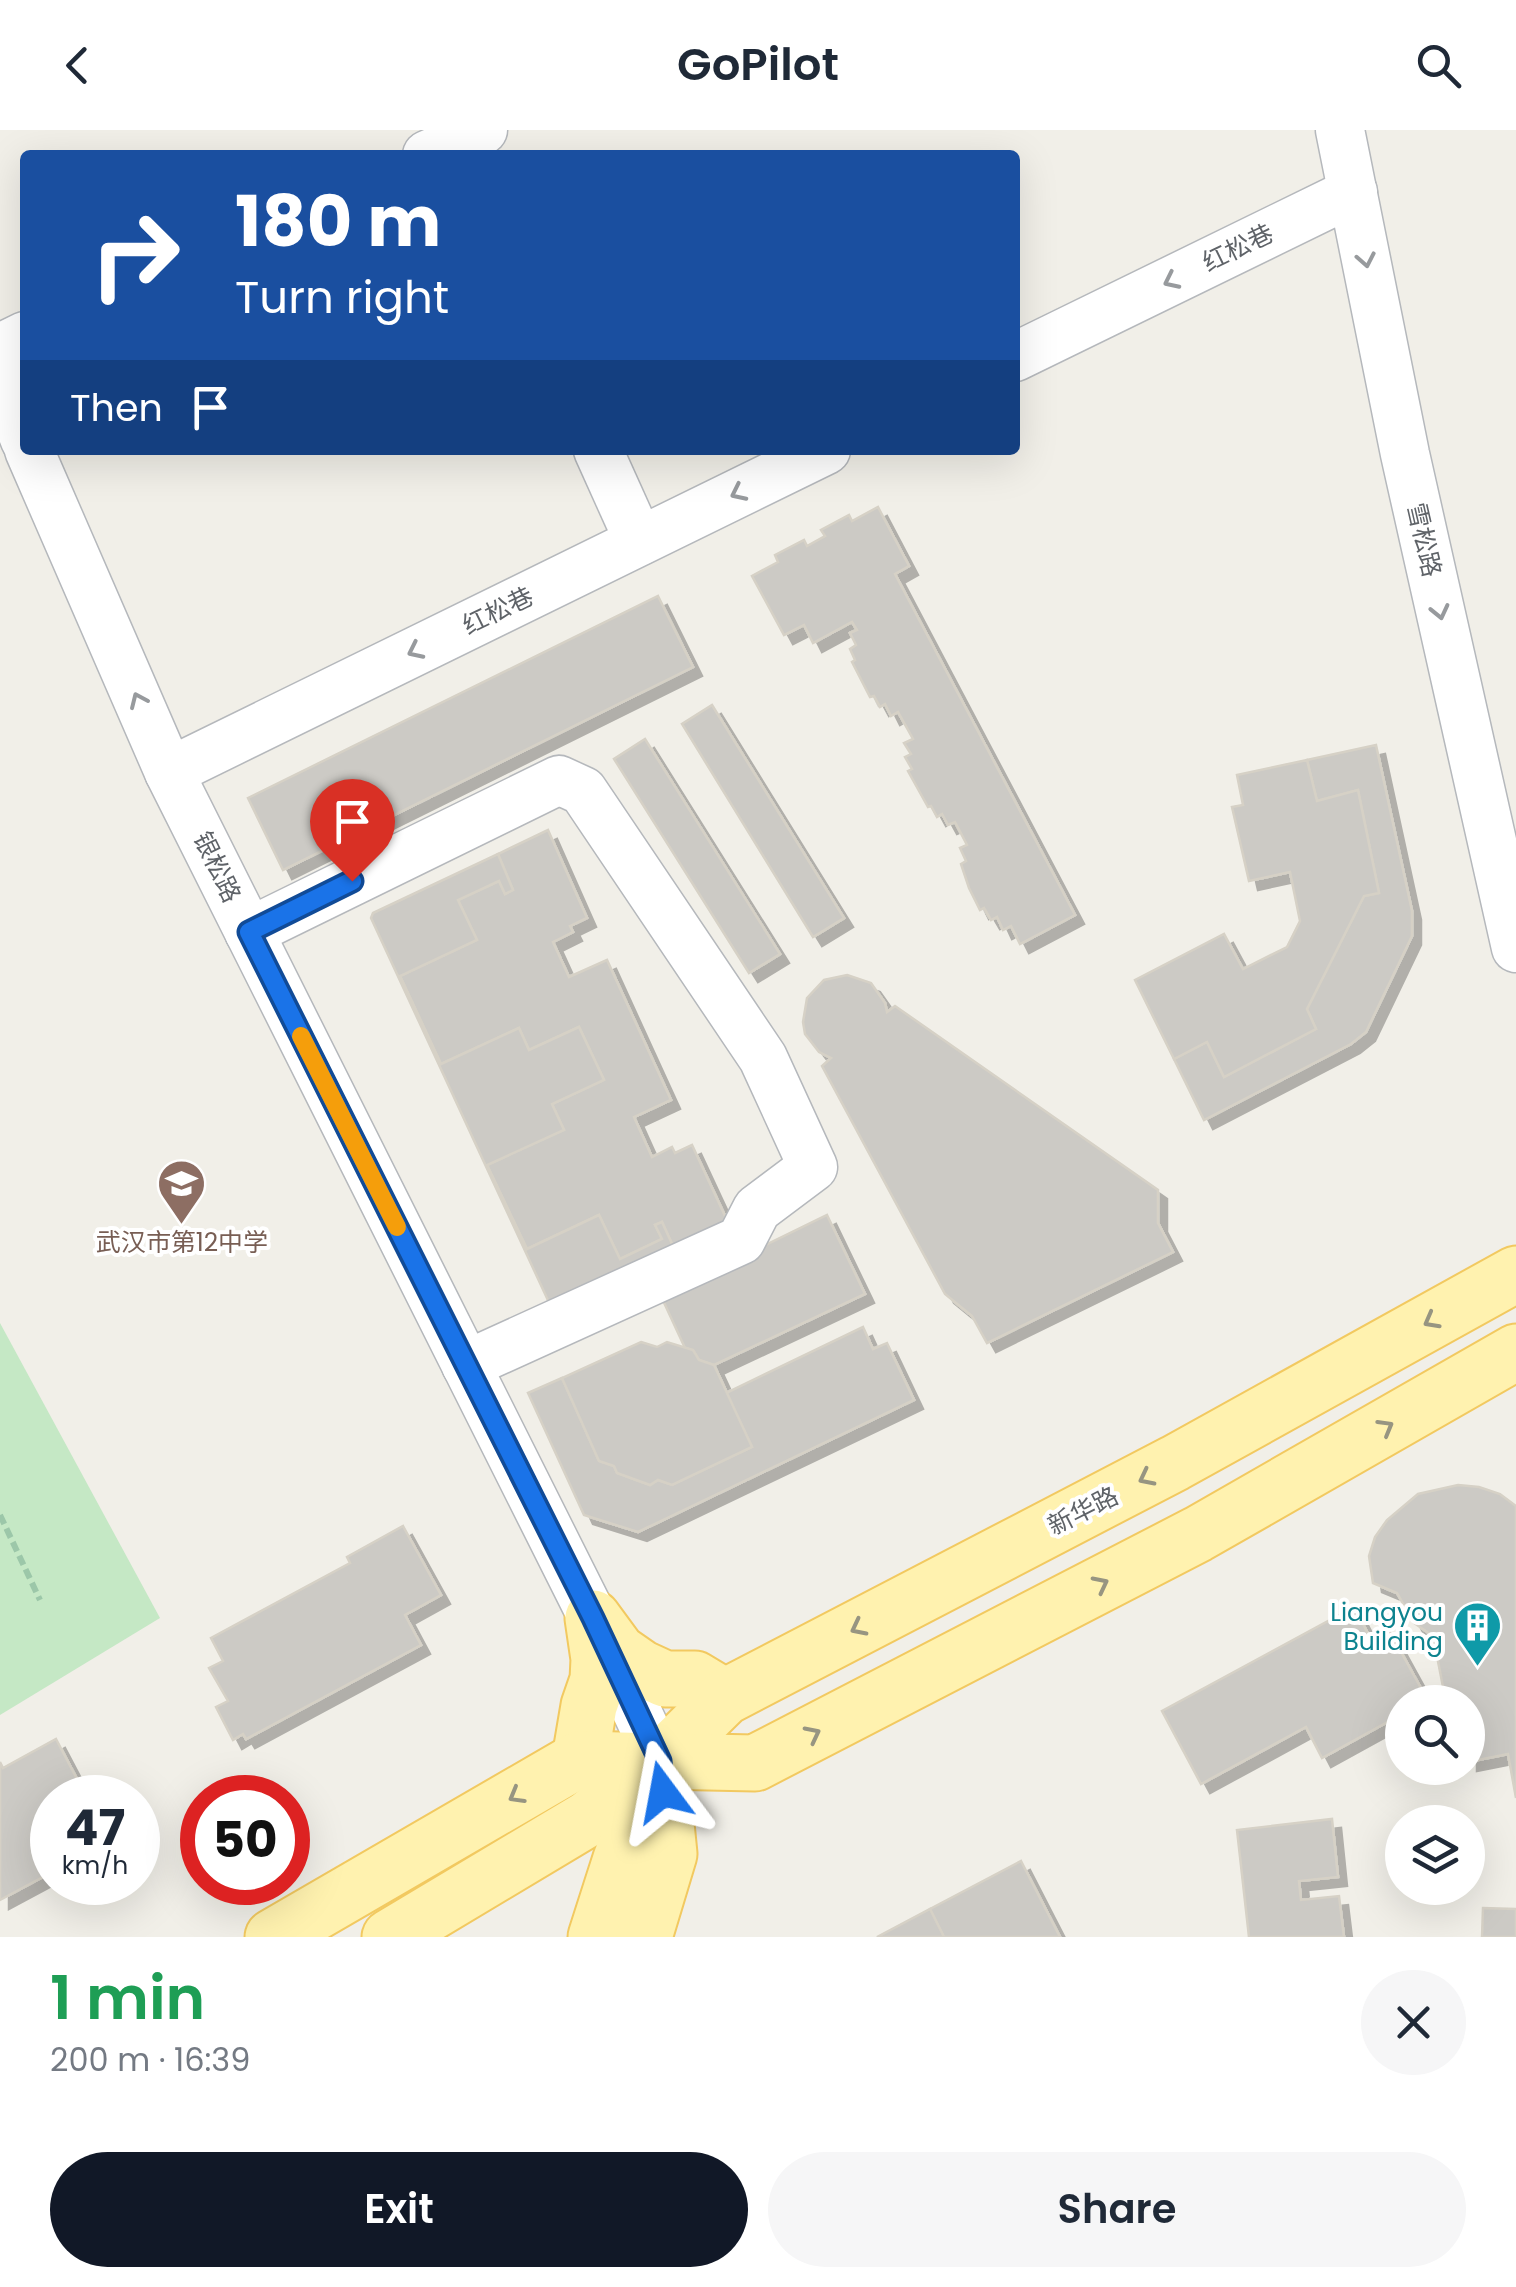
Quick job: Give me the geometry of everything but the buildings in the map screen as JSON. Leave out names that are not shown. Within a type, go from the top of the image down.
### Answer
[{"type":"main road","name":"新华路","points":[[660,1761],[725,1697],[1175,1463],[1516,1274]]},
{"type":"main road","points":[[390,1937],[626,1844],[697,1783],[755,1764],[1198,1534],[1516,1352]]},
{"type":"main road","points":[[593,1618],[618,1652],[641,1668],[665,1678],[695,1679],[725,1697]]},
{"type":"main road","points":[[580,1759],[598,1680],[593,1618]]},
{"type":"main road","points":[[273,1937],[580,1759],[755,1764]]},
{"type":"main road","points":[[596,1937],[626,1844],[660,1761]]},
{"type":"main road","points":[[626,1844],[644,1937]]},
{"type":"street","name":"雪松路","points":[[1340,130],[1405,454],[1516,948]]},
{"type":"street","name":"红松巷","points":[[1020,355],[1352,192]]},
{"type":"street","points":[[0,376],[20,427]]},
{"type":"street","name":"银松路","points":[[31,455],[170,772],[593,1618],[660,1761]]},
{"type":"street","points":[[600,455],[640,542]]},
{"type":"street","name":"红松巷","points":[[170,772],[816,455]]},
{"type":"street","points":[[249,932],[558,780],[582,791],[763,1058],[813,1167],[757,1209],[741,1240],[466,1365]]},
{"type":"path","points":[[0,1515],[40,1600]]},
{"type":"green space","points":[[0,1323],[160,1618],[0,1715]]},
{"type":"slow traffic","points":[[301,1036],[397,1227]]},
{"type":"place","name":"武汉市第12中学","points":[[182,1226]]},
{"type":"place","name":"Liangyou Building","points":[[1478,1668]]},
{"type":"route","points":[[352,881],[249,932],[593,1618],[660,1761],[663,1792]]}]
